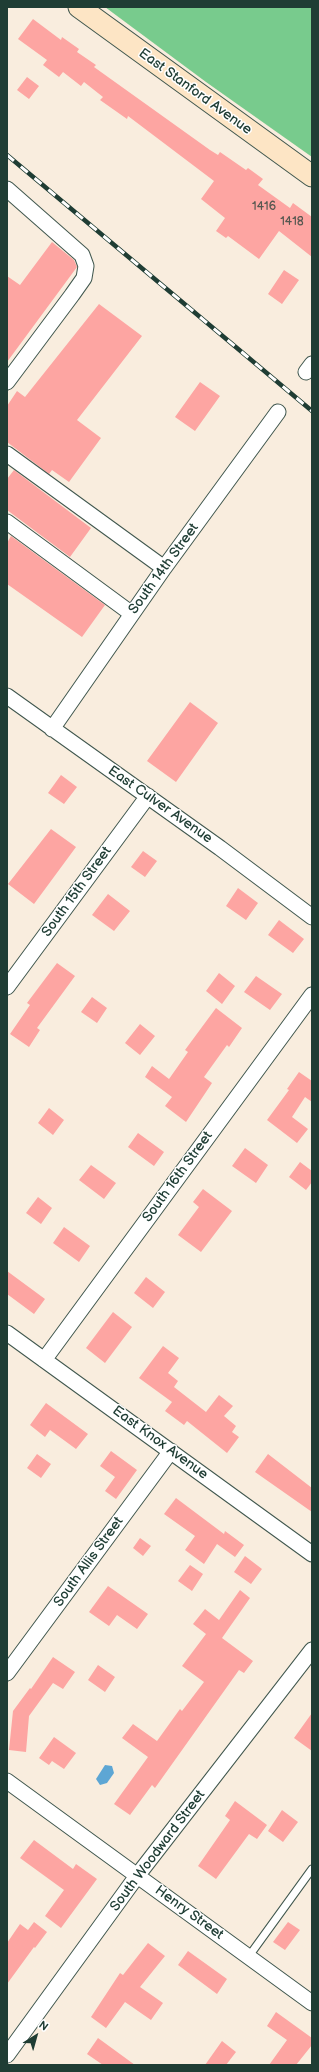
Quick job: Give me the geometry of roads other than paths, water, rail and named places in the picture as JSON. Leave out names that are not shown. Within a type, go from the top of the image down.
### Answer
[{"type":"main road","name":"East Stanford Avenue","points":[[79,7],[312,176]]},
{"type":"street","points":[[7,189],[82,255],[86,266],[84,278],[7,382]]},
{"type":"street","name":"South 14th Street","points":[[52,729],[164,568],[278,412]]},
{"type":"street","points":[[7,454],[164,568]]},
{"type":"street","points":[[7,522],[132,614]]},
{"type":"street","name":"East Culver Avenue","points":[[7,696],[148,796],[312,917]]},
{"type":"street","name":"South 15th Street","points":[[7,987],[148,796]]},
{"type":"street","name":"South 16th Street","points":[[44,1360],[312,995]]},
{"type":"street","name":"East Knox Avenue","points":[[7,1333],[312,1554]]},
{"type":"street","name":"South Allis Street","points":[[7,1673],[171,1451]]},
{"type":"street","name":"South Woodward Street","points":[[7,2055],[137,1876],[312,1650]]},
{"type":"street","name":"Henry Street","points":[[7,1780],[312,2003]]},
{"type":"lane","points":[[249,1956],[312,1869]]},
{"type":"water","points":[[105,1765],[112,1766],[114,1773],[107,1783],[100,1785],[96,1779]]},
{"type":"railway","points":[[7,155],[312,411]]}]
